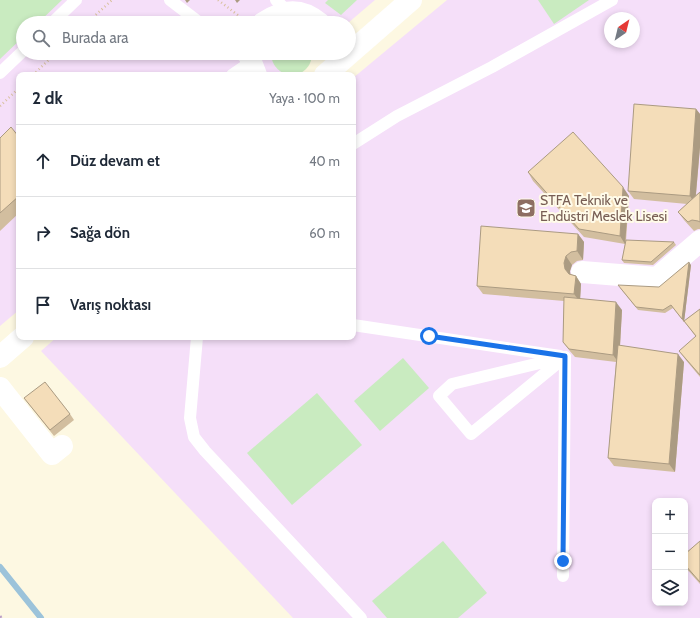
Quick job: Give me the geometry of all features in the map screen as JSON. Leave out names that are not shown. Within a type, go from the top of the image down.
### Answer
[{"type":"street","points":[[356,48],[411,0]]},
{"type":"street","points":[[272,16],[287,4],[308,16]]},
{"type":"street","points":[[356,36],[376,27],[394,16]]},
{"type":"street","points":[[329,72],[343,60]]},
{"type":"street","points":[[582,272],[657,278],[700,241]]},
{"type":"street","points":[[0,357],[20,340]]},
{"type":"street","points":[[0,388],[52,454],[62,446]]},
{"type":"lane","points":[[59,16],[76,0]]},
{"type":"lane","points":[[170,0],[191,16]]},
{"type":"lane","points":[[356,142],[397,116],[492,67],[612,0]]},
{"type":"lane","points":[[0,73],[16,58]]},
{"type":"lane","points":[[236,72],[249,61]]},
{"type":"lane","points":[[356,325],[565,356]]},
{"type":"lane","points":[[197,340],[190,418],[194,437],[205,451],[360,618]]},
{"type":"lane","points":[[565,356],[471,434],[439,396],[452,384],[565,356]]},
{"type":"lane","points":[[563,576],[565,356]]},
{"type":"path","points":[[95,16],[112,0]]},
{"type":"path","points":[[218,0],[238,16]]},
{"type":"path","points":[[35,72],[48,60]]},
{"type":"path","points":[[0,106],[16,91]]},
{"type":"shaded area","points":[[0,0],[375,0],[356,16],[16,16],[16,60],[306,60],[292,72],[16,72],[16,313],[0,326]]},
{"type":"shaded area","name":"STFA Teknik ve Endüstri Meslek Lisesi","points":[[447,0],[700,0],[700,618],[293,618],[41,351],[54,340],[356,340],[356,76]]},
{"type":"green space","points":[[0,0],[62,0],[45,16],[16,16],[16,44],[0,59]]},
{"type":"green space","points":[[328,0],[357,0],[341,15],[325,3]]},
{"type":"green space","points":[[538,0],[589,0],[554,24]]},
{"type":"green space","points":[[272,60],[311,60],[306,69],[301,72],[282,72],[273,63]]},
{"type":"green space","points":[[403,358],[429,388],[380,431],[354,401]]},
{"type":"green space","points":[[317,393],[362,445],[292,505],[247,453]]},
{"type":"green space","points":[[443,541],[487,593],[458,618],[387,618],[372,601]]},
{"type":"building","points":[[634,104],[696,109],[690,196],[628,191]]},
{"type":"building","points":[[11,127],[16,133],[16,199],[0,213],[0,138]]},
{"type":"building","points":[[573,132],[623,187],[620,236],[579,229],[528,172]]},
{"type":"building","points":[[700,192],[700,222],[692,220],[688,222],[678,212]]},
{"type":"building","points":[[481,226],[578,234],[577,251],[571,252],[566,256],[564,263],[565,269],[569,274],[576,276],[574,294],[477,286]]},
{"type":"building","points":[[626,240],[674,242],[651,262],[622,260]]},
{"type":"building","points":[[689,262],[682,319],[671,305],[663,310],[636,307],[618,285],[659,287]]},
{"type":"building","points":[[564,297],[616,302],[613,355],[569,349],[563,342]]},
{"type":"building","points":[[700,309],[700,375],[679,351],[696,336],[684,321]]},
{"type":"building","points":[[618,345],[678,354],[669,464],[608,458]]},
{"type":"building","points":[[45,382],[70,414],[50,430],[24,398]]},
{"type":"building","points":[[700,541],[700,582],[688,568],[688,551]]},
{"type":"waterway","points":[[0,567],[41,618]]},
{"type":"place","name":"STFA Teknik ve Endüstri Meslek Lisesi","points":[[526,208]]},
{"type":"route","points":[[429,336],[565,356],[563,561]]}]
